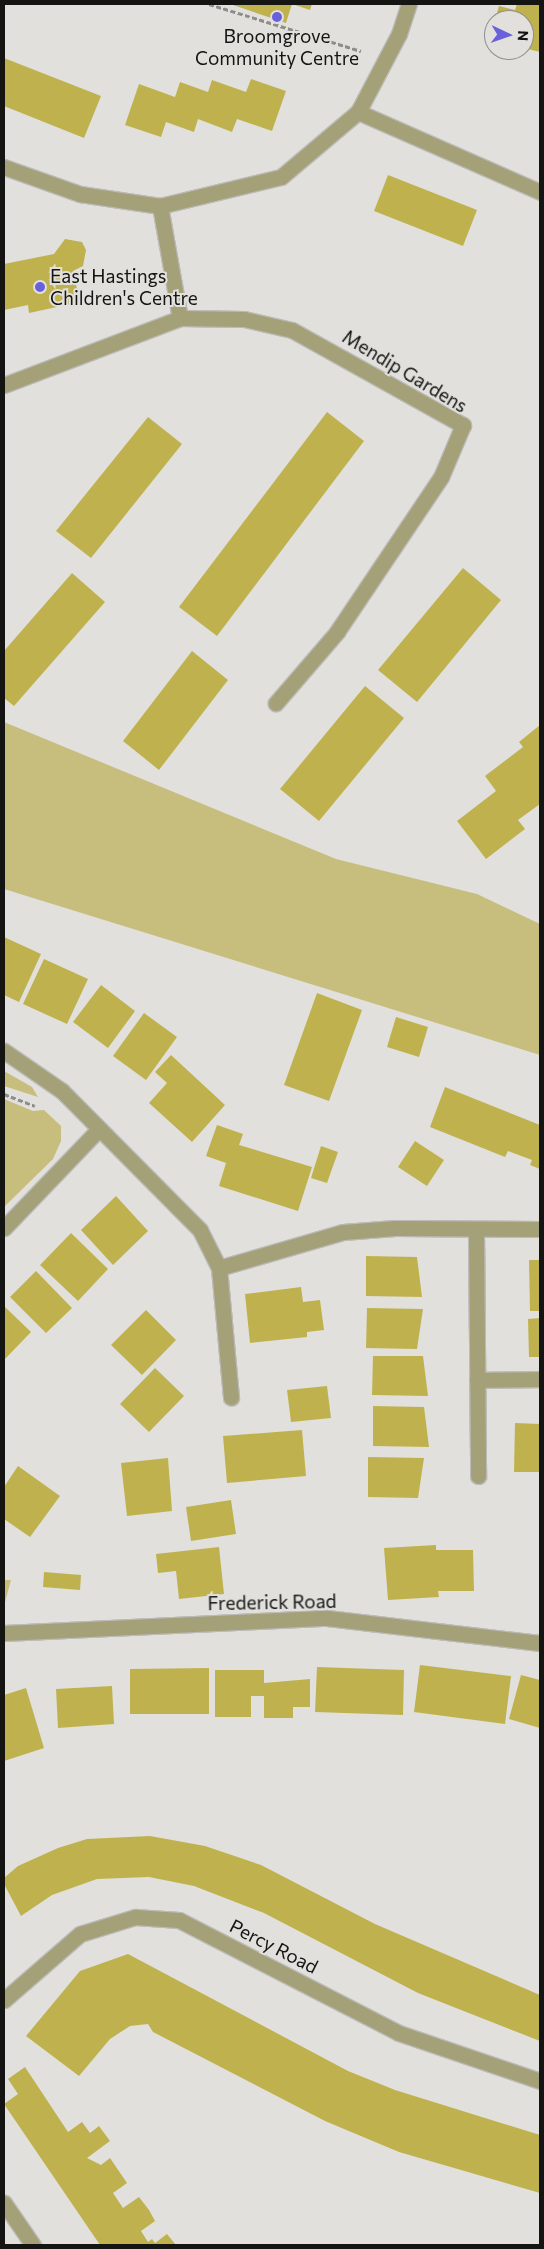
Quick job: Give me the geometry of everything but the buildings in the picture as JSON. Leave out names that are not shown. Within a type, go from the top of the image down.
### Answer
[{"type":"street","points":[[4,167],[80,194],[160,206],[281,177],[358,112],[386,59],[409,4]]},
{"type":"street","points":[[358,112],[540,192]]},
{"type":"street","points":[[4,385],[180,318],[160,206]]},
{"type":"street","name":"Mendip Gardens","points":[[180,318],[244,319],[292,330],[463,425],[440,477],[337,632],[276,703]]},
{"type":"street","points":[[4,1051],[62,1090],[200,1230],[219,1268],[231,1397]]},
{"type":"street","points":[[4,1228],[99,1129]]},
{"type":"street","points":[[476,1229],[478,1476]]},
{"type":"street","points":[[219,1268],[343,1232],[540,1229]]},
{"type":"street","points":[[477,1380],[540,1379]]},
{"type":"street","name":"Frederick Road","points":[[4,1633],[327,1618],[540,1643]]},
{"type":"street","name":"Percy Road","points":[[4,2000],[80,1934],[135,1917],[179,1920],[399,2033],[540,2081]]},
{"type":"street","points":[[4,2203],[33,2245]]},
{"type":"path","points":[[209,4],[386,59]]},
{"type":"shaded area","points":[[4,722],[336,859],[477,894],[540,924],[540,1055],[4,889]]},
{"type":"shaded area","points":[[4,1071],[32,1087],[38,1097],[4,1086]]},
{"type":"shaded area","points":[[4,1099],[33,1111],[44,1110],[61,1126],[61,1141],[53,1159],[4,1207]]},
{"type":"shaded area","points":[[4,1580],[11,1580],[4,1606]]},
{"type":"place","name":"Broomgrove Community Centre","points":[[277,17]]},
{"type":"place","name":"East Hastings Children's Centre","points":[[40,287]]}]
